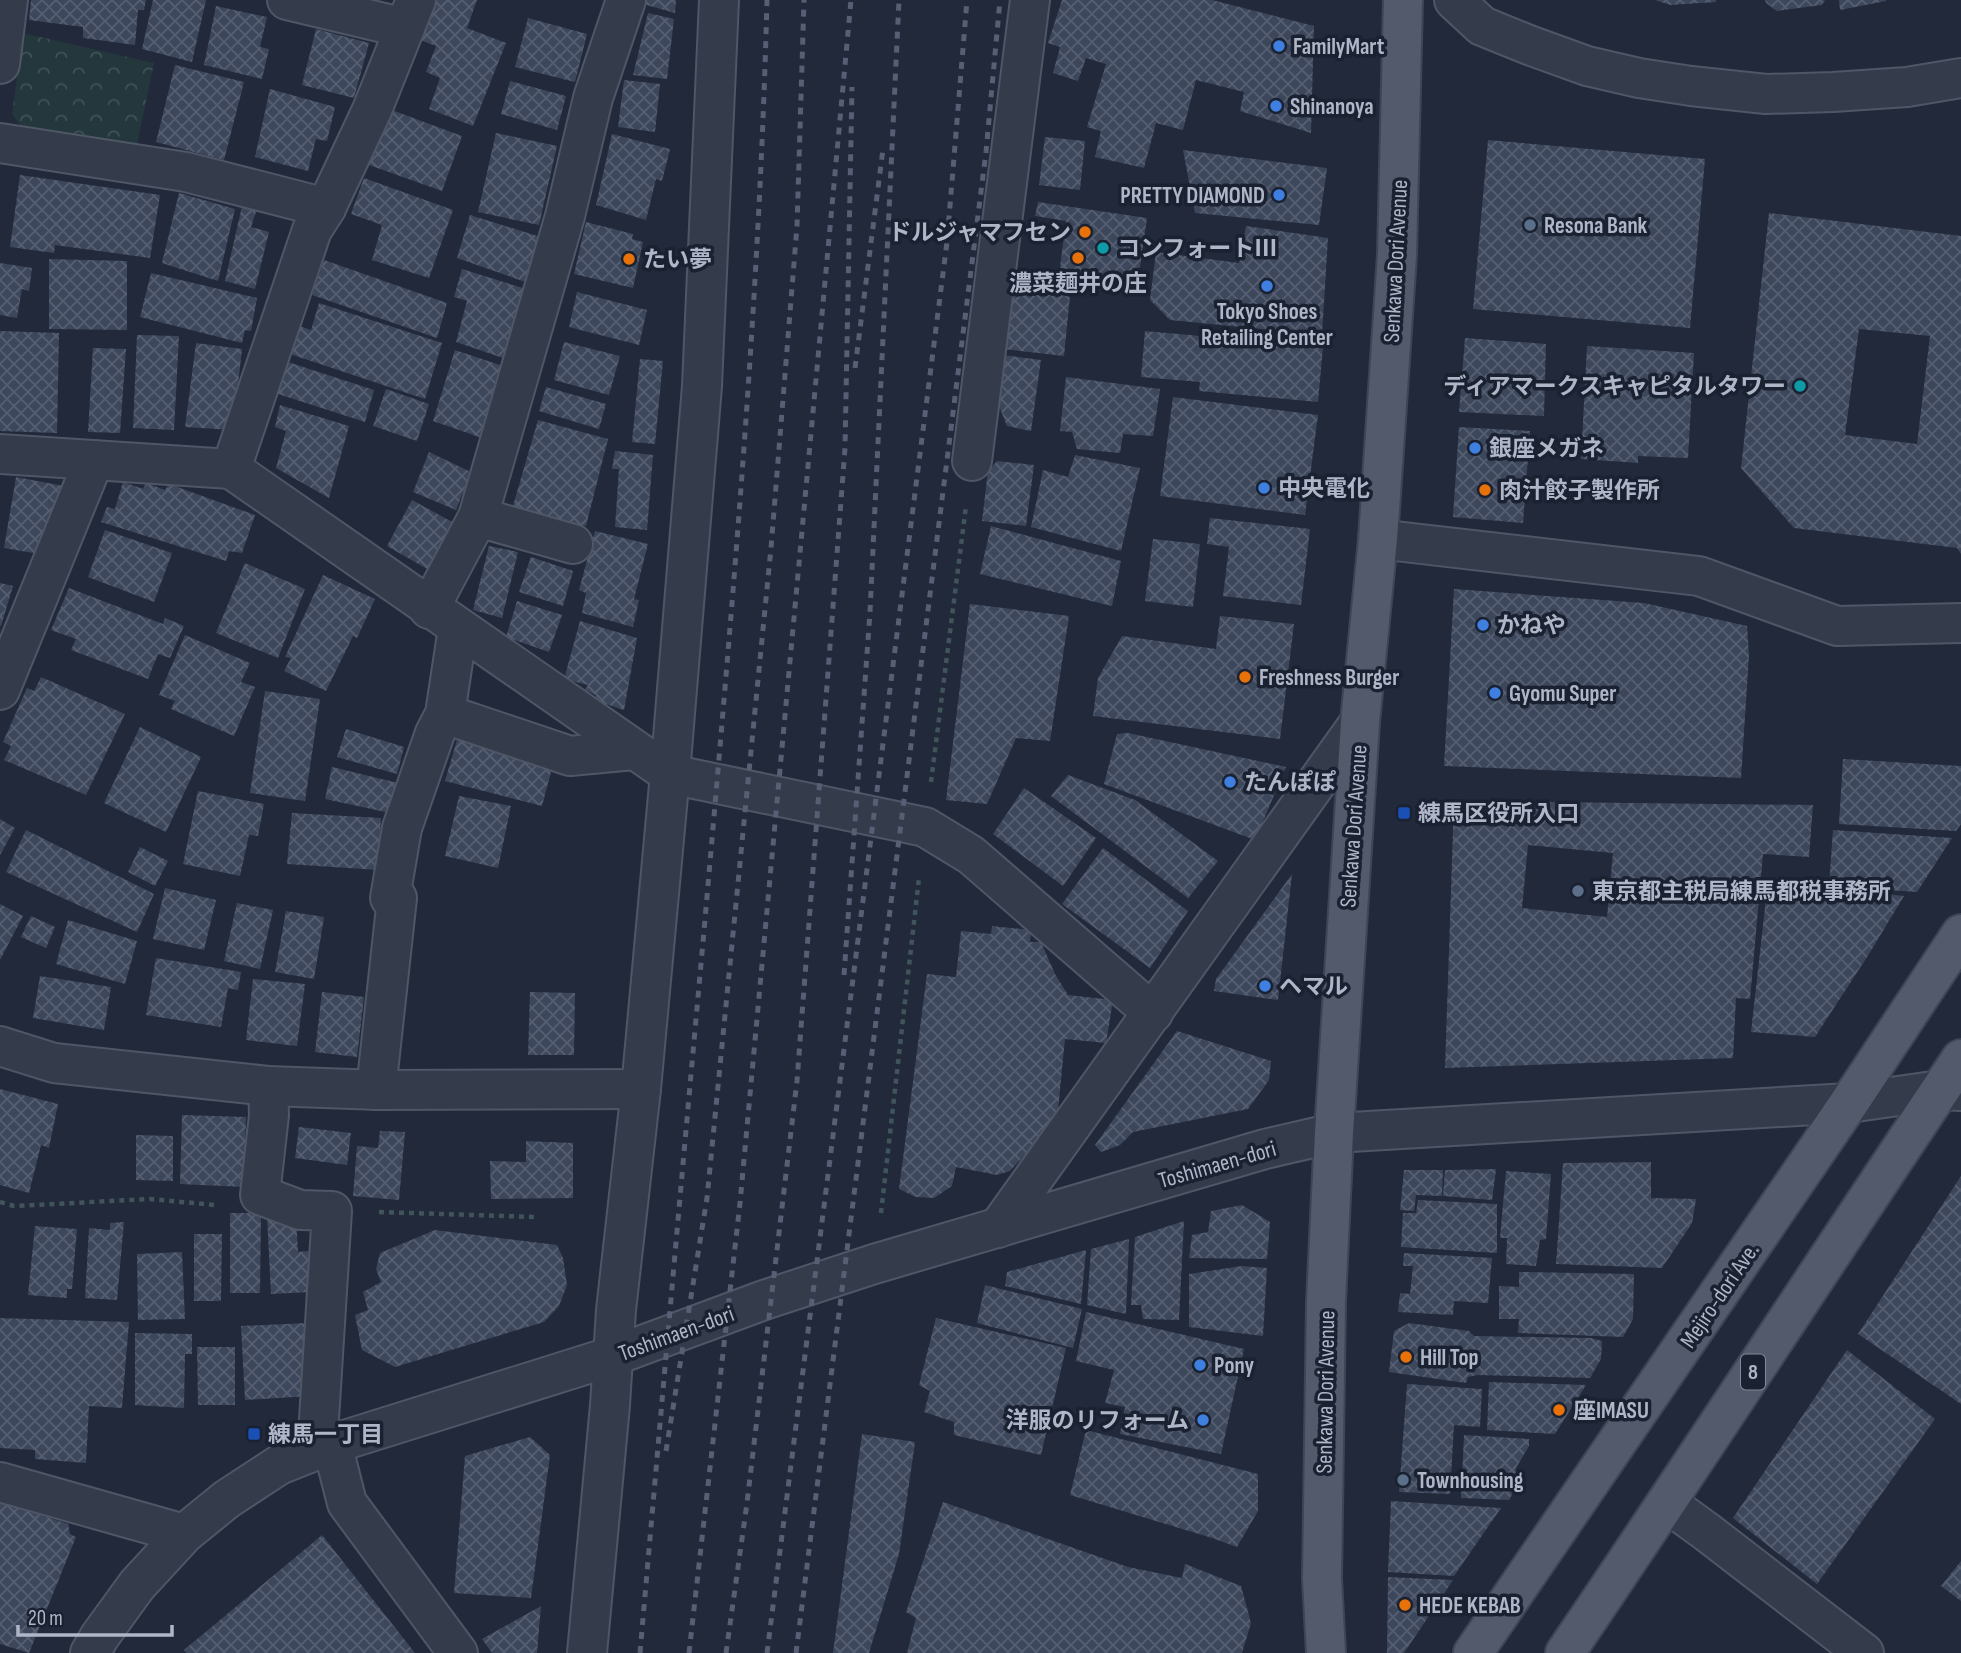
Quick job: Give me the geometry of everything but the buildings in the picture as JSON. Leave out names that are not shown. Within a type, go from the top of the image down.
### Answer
[{"type":"main road","name":"Senkawa Dori Avenue","points":[[1326,1653],[1322,1580],[1326,1302],[1360,722],[1378,539],[1396,255],[1403,0]]},
{"type":"main road","name":"Mejiro-dori Ave.","points":[[1474,1653],[1961,934]]},
{"type":"main road","name":"8","points":[[1565,1653],[1954,1080]]},
{"type":"street","points":[[0,64],[8,0]]},
{"type":"street","points":[[231,470],[312,230],[326,208],[372,110],[410,14],[287,0]]},
{"type":"street","points":[[376,1090],[397,898],[390,898],[402,828],[435,733],[445,714],[444,619],[478,517],[565,216],[593,98],[626,0]]},
{"type":"street","points":[[587,1653],[616,1310],[641,1089],[670,774],[702,386],[719,0]]},
{"type":"street","points":[[972,461],[1031,0]]},
{"type":"street","points":[[1454,0],[1482,26],[1587,66],[1639,78],[1766,94],[1907,87],[1961,78]]},
{"type":"street","points":[[0,143],[186,172],[326,208]]},
{"type":"street","points":[[0,454],[231,470],[670,774],[925,827],[971,855],[1153,1013]]},
{"type":"street","points":[[0,690],[94,460]]},
{"type":"street","points":[[478,517],[573,544]]},
{"type":"street","points":[[1378,539],[1699,576],[1838,626],[1961,623]]},
{"type":"street","points":[[445,714],[570,756],[635,750]]},
{"type":"street","points":[[998,1228],[1360,722]]},
{"type":"street","points":[[0,1046],[54,1063],[268,1086],[376,1090],[641,1089]]},
{"type":"street","name":"Toshimaen-dori","points":[[90,1653],[138,1586],[184,1534],[227,1499],[279,1465],[325,1447],[613,1356],[764,1300],[874,1264],[1265,1149],[1334,1133],[1849,1103],[1954,1080]]},
{"type":"street","points":[[268,1086],[269,1115],[260,1195],[300,1210],[332,1211],[325,1447],[347,1503],[458,1653]]},
{"type":"street","points":[[0,1482],[184,1534]]},
{"type":"street","points":[[1667,1503],[1864,1653]]},
{"type":"path","points":[[0,1202],[14,1206],[150,1199],[247,1208],[260,1195]]},
{"type":"path","points":[[332,1211],[535,1217]]},
{"type":"green space","points":[[23,33],[154,63],[137,145],[25,132],[12,114]]},
{"type":"railway","points":[[640,1653],[734,582],[758,233],[767,0]]},
{"type":"railway","points":[[666,1451],[707,1198],[771,548],[797,226],[804,0]]},
{"type":"railway","points":[[689,1653],[740,1203],[851,0]]},
{"type":"railway","points":[[844,975],[870,612],[899,0]]},
{"type":"railway","points":[[767,1653],[947,242],[967,0]]},
{"type":"railway","points":[[796,1653],[986,152],[1000,0]]},
{"type":"railway","points":[[726,1653],[747,1503],[797,1081],[845,448],[852,87]]},
{"type":"railway","points":[[855,368],[883,149]]},
{"type":"place","name":"FamilyMart","points":[[1279,46]]},
{"type":"place","name":"Shinanoya","points":[[1276,106]]},
{"type":"place","name":"PRETTY DIAMOND","points":[[1279,195]]},
{"type":"place","name":"Resona Bank","points":[[1530,225]]},
{"type":"place","name":"ドルジャマフセン","points":[[1085,232]]},
{"type":"place","name":"コンフォートⅢ","points":[[1103,248]]},
{"type":"place","name":"濃菜麺井の庄","points":[[1078,258]]},
{"type":"place","name":"たい夢","points":[[629,259]]},
{"type":"place","name":"Tokyo Shoes Retailing Center","points":[[1267,286]]},
{"type":"place","name":"ディアマークスキャピタルタワー","points":[[1800,386]]},
{"type":"place","name":"銀座メガネ","points":[[1475,448]]},
{"type":"place","name":"中央電化","points":[[1264,488]]},
{"type":"place","name":"肉汁餃子製作所","points":[[1485,490]]},
{"type":"place","name":"かねや","points":[[1483,625]]},
{"type":"place","name":"Freshness Burger","points":[[1245,677]]},
{"type":"place","name":"Gyomu Super","points":[[1495,693]]},
{"type":"place","name":"たんぽぽ","points":[[1230,782]]},
{"type":"place","name":"練馬区役所入口","points":[[1404,813]]},
{"type":"place","name":"東京都主税局練馬都税事務所","points":[[1578,891]]},
{"type":"place","name":"ヘマル","points":[[1265,986]]},
{"type":"place","name":"Hill Top","points":[[1406,1357]]},
{"type":"place","name":"Pony","points":[[1200,1365]]},
{"type":"place","name":"座IMASU","points":[[1559,1410]]},
{"type":"place","name":"洋服のリフォーム","points":[[1203,1420]]},
{"type":"place","name":"練馬一丁目","points":[[254,1434]]},
{"type":"place","name":"Townhousing","points":[[1403,1480]]},
{"type":"place","name":"HEDE KEBAB","points":[[1405,1605]]}]
